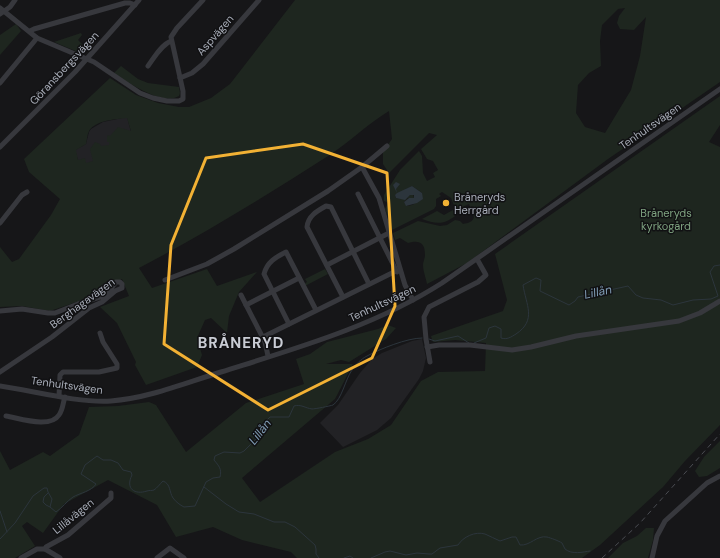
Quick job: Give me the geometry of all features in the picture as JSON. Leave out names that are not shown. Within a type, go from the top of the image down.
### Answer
[{"type":"street","points":[[1,11],[10,7],[15,0]]},
{"type":"street","name":"Göransbergsvägen","points":[[0,147],[47,101],[139,0]]},
{"type":"street","points":[[1,11],[30,31],[37,38],[94,62],[140,92],[162,100],[178,101],[183,99],[183,91],[171,41],[173,33],[203,0]]},
{"type":"street","name":"Aspvägen","points":[[180,78],[192,73],[203,64],[259,0]]},
{"type":"street","points":[[30,31],[125,3],[135,5]]},
{"type":"street","points":[[0,83],[37,38]]},
{"type":"street","points":[[148,66],[167,42],[171,41]]},
{"type":"street","name":"Tenhultsvägen","points":[[0,386],[103,401],[150,395],[363,324],[413,300],[435,287],[720,89]]},
{"type":"street","points":[[165,280],[207,264],[328,191],[362,167],[387,146]]},
{"type":"street","points":[[362,167],[379,198],[405,285]]},
{"type":"street","points":[[0,223],[27,192]]},
{"type":"street","points":[[358,194],[396,271],[413,300]]},
{"type":"street","points":[[343,297],[307,226],[312,216],[326,206],[331,207],[370,284]]},
{"type":"street","points":[[327,265],[389,233]]},
{"type":"street","points":[[289,324],[264,272],[271,261],[286,252],[316,310]]},
{"type":"street","points":[[430,362],[424,317],[429,307],[478,282],[486,275],[477,259]]},
{"type":"street","points":[[263,337],[396,271]]},
{"type":"street","points":[[246,304],[299,278]]},
{"type":"street","name":"Berghagavägen","points":[[0,311],[22,309],[55,313],[103,296],[116,282],[120,282],[122,284],[122,288],[115,291],[102,302],[89,308],[52,338],[0,372]]},
{"type":"street","points":[[241,295],[263,337],[268,356]]},
{"type":"street","points":[[427,347],[439,345],[470,346],[512,350],[576,336],[679,321],[700,313],[720,301]]},
{"type":"street","points":[[6,416],[43,422],[52,421],[59,415],[62,396],[60,375],[63,372],[99,372],[117,368],[117,364],[103,342],[100,333]]},
{"type":"street","points":[[652,558],[657,536],[665,521],[707,483],[720,476]]},
{"type":"street","name":"Lillåvägen","points":[[21,558],[37,550],[45,549],[46,547],[68,536],[111,498],[111,493]]},
{"type":"street","points":[[157,558],[170,548],[184,558]]},
{"type":"street","points":[[45,549],[60,558]]},
{"type":"highlighted area","points":[[303,144],[387,173],[395,306],[372,358],[268,410],[164,344],[171,245],[206,158]]},
{"type":"shaded area","points":[[127,117],[131,132],[117,145],[120,151],[102,160],[80,166],[75,150],[86,144],[91,129],[103,122]]},
{"type":"shaded area","points":[[396,182],[400,184],[396,189],[397,193],[393,185]]},
{"type":"shaded area","points":[[412,186],[422,193],[423,199],[417,203],[406,206],[404,202],[409,198],[414,198],[414,195],[410,195],[405,200],[396,198],[395,195]]},
{"type":"shaded area","points":[[422,339],[426,358],[423,371],[391,418],[377,430],[343,447],[320,423],[338,405],[360,373],[372,359],[382,353],[412,341]]},
{"type":"green space","points":[[295,0],[720,0],[720,82],[608,159],[467,263],[427,284],[423,267],[425,251],[423,245],[418,242],[408,243],[400,238],[395,240],[393,233],[418,221],[440,226],[447,225],[455,220],[460,221],[463,224],[467,223],[474,217],[471,212],[465,213],[471,209],[469,204],[456,210],[451,198],[442,192],[439,194],[441,196],[436,199],[436,206],[434,209],[392,230],[385,209],[388,203],[384,201],[384,195],[400,170],[419,151],[422,156],[423,173],[427,181],[435,177],[433,173],[438,170],[433,161],[427,159],[421,149],[437,135],[429,133],[389,173],[383,164],[383,152],[392,139],[389,111],[336,151],[281,186],[211,228],[139,268],[152,288],[207,269],[217,286],[257,272],[239,292],[229,316],[227,333],[211,318],[205,320],[197,338],[202,355],[197,367],[146,385],[135,365],[136,362],[117,323],[100,307],[129,296],[122,279],[113,283],[103,293],[50,311],[22,306],[0,307],[0,247],[12,262],[19,259],[51,215],[60,199],[29,172],[24,159],[110,78],[136,95],[158,103],[179,107],[189,107],[211,98],[230,84]],"holes":[[[625,8],[619,16],[617,23],[620,29],[634,30],[646,17],[640,56],[631,90],[605,133],[585,127],[576,113],[578,85],[589,73],[601,66],[600,41],[602,25],[618,9]],[[127,118],[131,131],[118,127],[110,136],[108,135],[107,142],[109,142],[109,145],[101,146],[95,142],[90,149],[93,161],[86,163],[85,158],[78,160],[76,150],[86,144],[89,131],[96,124]],[[412,186],[422,193],[422,199],[412,205],[407,206],[404,202],[408,198],[414,198],[413,194],[405,199],[396,198],[395,195]]]},
{"type":"green space","points":[[16,24],[21,31],[0,55],[0,35]]},
{"type":"green space","points":[[81,33],[82,35],[78,40],[84,46],[78,52],[54,42]]},
{"type":"green space","points":[[121,66],[138,79],[148,83],[179,87],[179,96],[164,98],[146,92],[114,73]]},
{"type":"green space","name":"Bråneryds kyrkogård","points":[[720,96],[720,125],[709,142],[720,147],[720,425],[685,461],[663,487],[600,545],[582,558],[297,558],[291,552],[242,540],[213,527],[176,537],[157,505],[108,480],[64,504],[43,533],[27,522],[22,526],[35,546],[15,558],[0,558],[0,451],[10,470],[43,452],[50,456],[79,435],[89,407],[118,406],[149,402],[156,405],[186,452],[246,403],[304,384],[296,359],[310,354],[327,342],[388,325],[396,328],[386,339],[349,362],[341,360],[326,364],[353,364],[335,399],[242,478],[260,502],[335,452],[368,439],[391,425],[421,381],[438,372],[485,371],[486,343],[455,340],[433,342],[431,336],[503,311],[507,300],[495,254]]},
{"type":"green space","points":[[453,210],[455,216],[447,221],[435,223],[422,219],[437,211],[444,215]]},
{"type":"green space","points":[[325,269],[328,274],[305,286],[304,284],[307,282],[305,279]]},
{"type":"green space","points":[[720,441],[720,468],[707,476],[699,477],[695,471],[704,457]]},
{"type":"green space","points":[[646,528],[654,528],[653,540],[648,558],[608,558],[623,543],[637,536]]},
{"type":"waterway","name":"Lillån","points":[[474,343],[486,338],[489,328],[495,326],[501,329],[501,338],[503,339],[511,337],[522,329],[528,318],[528,306],[523,285],[536,278],[541,280],[540,291],[569,305],[578,297],[628,286],[636,295],[643,298],[661,300],[673,305],[693,300],[711,299],[718,296],[710,272],[714,266],[720,265]]},
{"type":"waterway","name":"Lillån","points":[[429,339],[435,341],[458,336],[469,343]]},
{"type":"waterway","name":"Lillån","points":[[0,539],[15,523],[33,496],[44,488],[47,488],[52,499],[50,507],[56,512],[73,497],[89,490],[94,486],[96,484],[81,474],[85,465],[97,456],[103,460],[111,460],[118,463],[123,470],[131,472],[132,475],[130,484],[132,490],[139,492],[154,490],[163,481],[169,486],[173,498],[178,503],[184,507],[195,506],[206,482],[213,478],[220,477],[221,474],[219,466],[214,460],[215,456],[224,452],[240,453],[244,451],[260,435],[265,422],[270,417],[289,417],[294,406],[312,409],[333,405],[339,398],[347,379],[356,364],[372,353],[394,344],[416,338],[422,338]]},
{"type":"waterway","points":[[204,487],[239,512],[254,514],[274,522],[285,522],[295,527],[315,545],[316,554],[319,558]]},
{"type":"waterway","points":[[48,493],[44,497],[43,502],[50,507]]},
{"type":"waterway","points":[[0,511],[7,532]]},
{"type":"waterway","points":[[371,558],[390,551],[406,555],[417,553],[432,554],[440,548],[458,545],[466,537],[477,533],[485,534],[500,541],[516,537],[520,545],[547,537],[562,543],[565,549],[571,552],[578,553],[590,551]]},
{"type":"waterway","points":[[344,558],[350,556],[353,558]]},
{"type":"railway","points":[[602,558],[640,523],[720,434]]},
{"type":"place","name":"Bråneryds Herrgård","points":[[446,203]]},
{"type":"district","name":"BRÅNERYD","points":[[241,343]]}]
